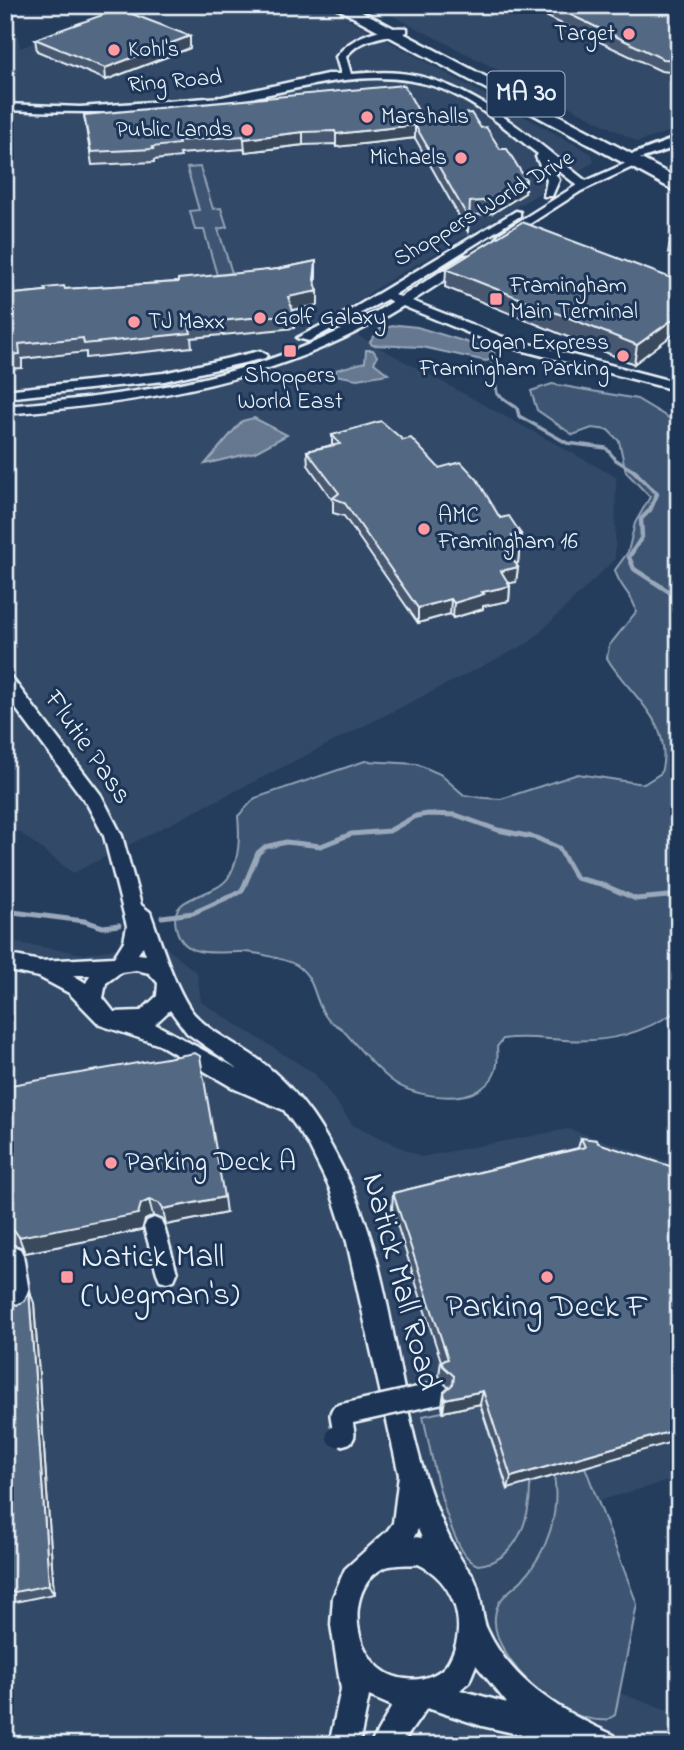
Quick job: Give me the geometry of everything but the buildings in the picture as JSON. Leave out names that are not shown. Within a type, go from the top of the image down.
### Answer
[{"type":"main road","name":"MA 30","points":[[338,5],[400,33],[634,159],[679,187]]},
{"type":"main road","name":"MA 30","points":[[357,5],[400,33],[540,113],[634,159],[679,174]]},
{"type":"main road","points":[[540,113],[600,152],[604,162],[584,178]]},
{"type":"street","points":[[361,75],[354,60],[357,52],[371,43],[400,33]]},
{"type":"street","points":[[345,75],[340,59],[345,49],[357,42],[400,33]]},
{"type":"street","name":"Ring Road","points":[[5,107],[73,110],[216,101],[345,75],[400,76],[445,88],[485,109],[584,178]]},
{"type":"street","points":[[634,159],[679,141]]},
{"type":"street","name":"Ring Road","points":[[530,142],[552,178],[548,194]]},
{"type":"street","name":"Shoppers World Drive","points":[[5,394],[164,377],[232,363],[309,337],[385,295],[548,194],[634,159]]},
{"type":"street","name":"Shoppers World Drive","points":[[5,410],[122,399],[220,380],[302,354],[375,318],[584,178],[634,159]]},
{"type":"street","points":[[385,295],[498,340],[679,387]]},
{"type":"street","points":[[375,318],[434,315]]},
{"type":"street","name":"Flutie Pass","points":[[5,681],[100,809],[117,846],[137,934],[118,964]]},
{"type":"street","name":"Flutie Pass","points":[[129,890],[146,922],[165,978]]},
{"type":"street","points":[[5,962],[40,969],[70,983],[95,1003],[106,1017],[123,1023],[140,1021],[157,1012],[166,1000],[165,978],[145,962],[40,969]]},
{"type":"street","points":[[95,1003],[93,993],[99,978],[118,964]]},
{"type":"street","name":"Natick Mall Road","points":[[165,978],[188,1021],[262,1075],[317,1138],[346,1209],[365,1267],[407,1452],[438,1542],[469,1597],[473,1632],[469,1651],[455,1675],[442,1686],[422,1694],[406,1709],[385,1745]]},
{"type":"street","name":"Natick Mall Road","points":[[123,1023],[167,1038],[244,1084],[288,1102]]},
{"type":"street","points":[[154,1227],[167,1273]]},
{"type":"street","points":[[13,1255],[22,1305]]},
{"type":"street","points":[[337,1436],[344,1434],[341,1415],[439,1393]]},
{"type":"street","name":"Natick Mall Road","points":[[344,1745],[355,1692],[351,1656],[343,1623],[346,1599],[360,1572],[398,1542],[408,1522],[411,1492],[407,1452]]},
{"type":"street","name":"Natick Mall Road","points":[[383,1555],[415,1550],[435,1557],[451,1569]]},
{"type":"street","points":[[473,1632],[487,1656],[515,1690],[548,1720],[604,1745]]},
{"type":"street","name":"Natick Mall Road","points":[[351,1656],[362,1672],[377,1685],[393,1692],[422,1694]]},
{"type":"street","points":[[422,1694],[482,1712],[564,1729]]},
{"type":"shaded area","points":[[5,5],[12,5],[20,48],[107,17],[87,5],[323,5],[592,154],[594,162],[394,277],[329,320],[616,477],[615,559],[530,642],[73,873],[5,821]]},
{"type":"shaded area","points":[[372,5],[679,5],[679,128],[638,142]]},
{"type":"shaded area","points":[[200,167],[213,209],[221,208],[227,227],[218,229],[232,273],[217,275],[204,230],[195,230],[190,211],[199,210],[187,168]]},
{"type":"shaded area","points":[[398,325],[417,327],[489,349],[494,352],[495,358],[486,361],[422,347],[372,345],[370,342],[380,329]]},
{"type":"shaded area","points":[[366,350],[373,350],[377,356],[374,363],[388,374],[357,379],[335,375],[336,370],[365,362]]},
{"type":"shaded area","points":[[552,384],[637,399],[669,418],[679,419],[679,1010],[638,1031],[610,1038],[580,1041],[503,1039],[497,1047],[495,1073],[488,1083],[468,1094],[433,1096],[399,1086],[378,1068],[343,1030],[326,1017],[309,978],[295,964],[255,953],[194,950],[180,938],[175,916],[185,902],[221,885],[228,878],[237,856],[238,816],[255,798],[365,761],[417,764],[440,774],[464,795],[501,799],[578,774],[644,784],[661,773],[664,755],[662,738],[656,724],[607,658],[609,646],[636,612],[615,570],[628,552],[635,523],[650,497],[626,472],[619,441],[608,430],[592,428],[573,435],[537,410],[531,391]]},
{"type":"shaded area","points":[[254,418],[287,435],[255,452],[205,464],[242,421]]},
{"type":"shaded area","points":[[5,941],[85,954],[158,941],[197,973],[201,1002],[315,1074],[353,1125],[421,1157],[568,1129],[679,1165],[679,1478],[598,1501],[637,1604],[620,1693],[679,1715],[679,1745],[5,1745]]},
{"type":"shaded area","points":[[480,1404],[507,1488],[530,1482],[530,1495],[525,1523],[512,1546],[492,1562],[478,1565],[467,1558],[449,1522],[423,1416]]},
{"type":"shaded area","points":[[585,1467],[637,1604],[615,1715],[606,1720],[569,1712],[538,1691],[512,1663],[495,1627],[499,1603],[531,1569],[545,1544],[555,1504],[554,1475]]},
{"type":"waterway","points":[[492,361],[497,394],[517,408],[519,416],[567,443],[606,448],[616,460],[634,471]]},
{"type":"waterway","points":[[634,471],[657,494],[650,510],[641,519],[642,537],[629,557],[634,569],[679,598]]},
{"type":"waterway","points":[[162,917],[193,913],[242,891],[258,853],[265,847],[286,842],[321,846],[351,834],[389,831],[416,816],[428,814],[456,815],[498,830],[537,838],[559,848],[576,878],[601,884],[636,899],[679,895]]},
{"type":"waterway","points":[[5,911],[84,921],[103,927],[119,925]]},
{"type":"place","name":"Target","points":[[629,34]]},
{"type":"place","name":"Kohl's","points":[[114,50]]},
{"type":"place","name":"Marshalls","points":[[367,117]]},
{"type":"place","name":"Public Lands","points":[[247,130]]},
{"type":"place","name":"Michaels","points":[[461,158]]},
{"type":"place","name":"Framingham Main Terminal","points":[[496,299]]},
{"type":"place","name":"Golf Galaxy","points":[[260,318]]},
{"type":"place","name":"TJ Maxx","points":[[134,322]]},
{"type":"place","name":"Shoppers World East","points":[[290,351]]},
{"type":"place","name":"Logan Express Framingham Parking","points":[[623,356]]},
{"type":"place","name":"AMC Framingham 16","points":[[424,529]]},
{"type":"place","name":"Parking Deck A","points":[[111,1163]]},
{"type":"place","name":"Natick Mall (Wegman's)","points":[[67,1277]]},
{"type":"place","name":"Parking Deck F","points":[[547,1277]]}]
